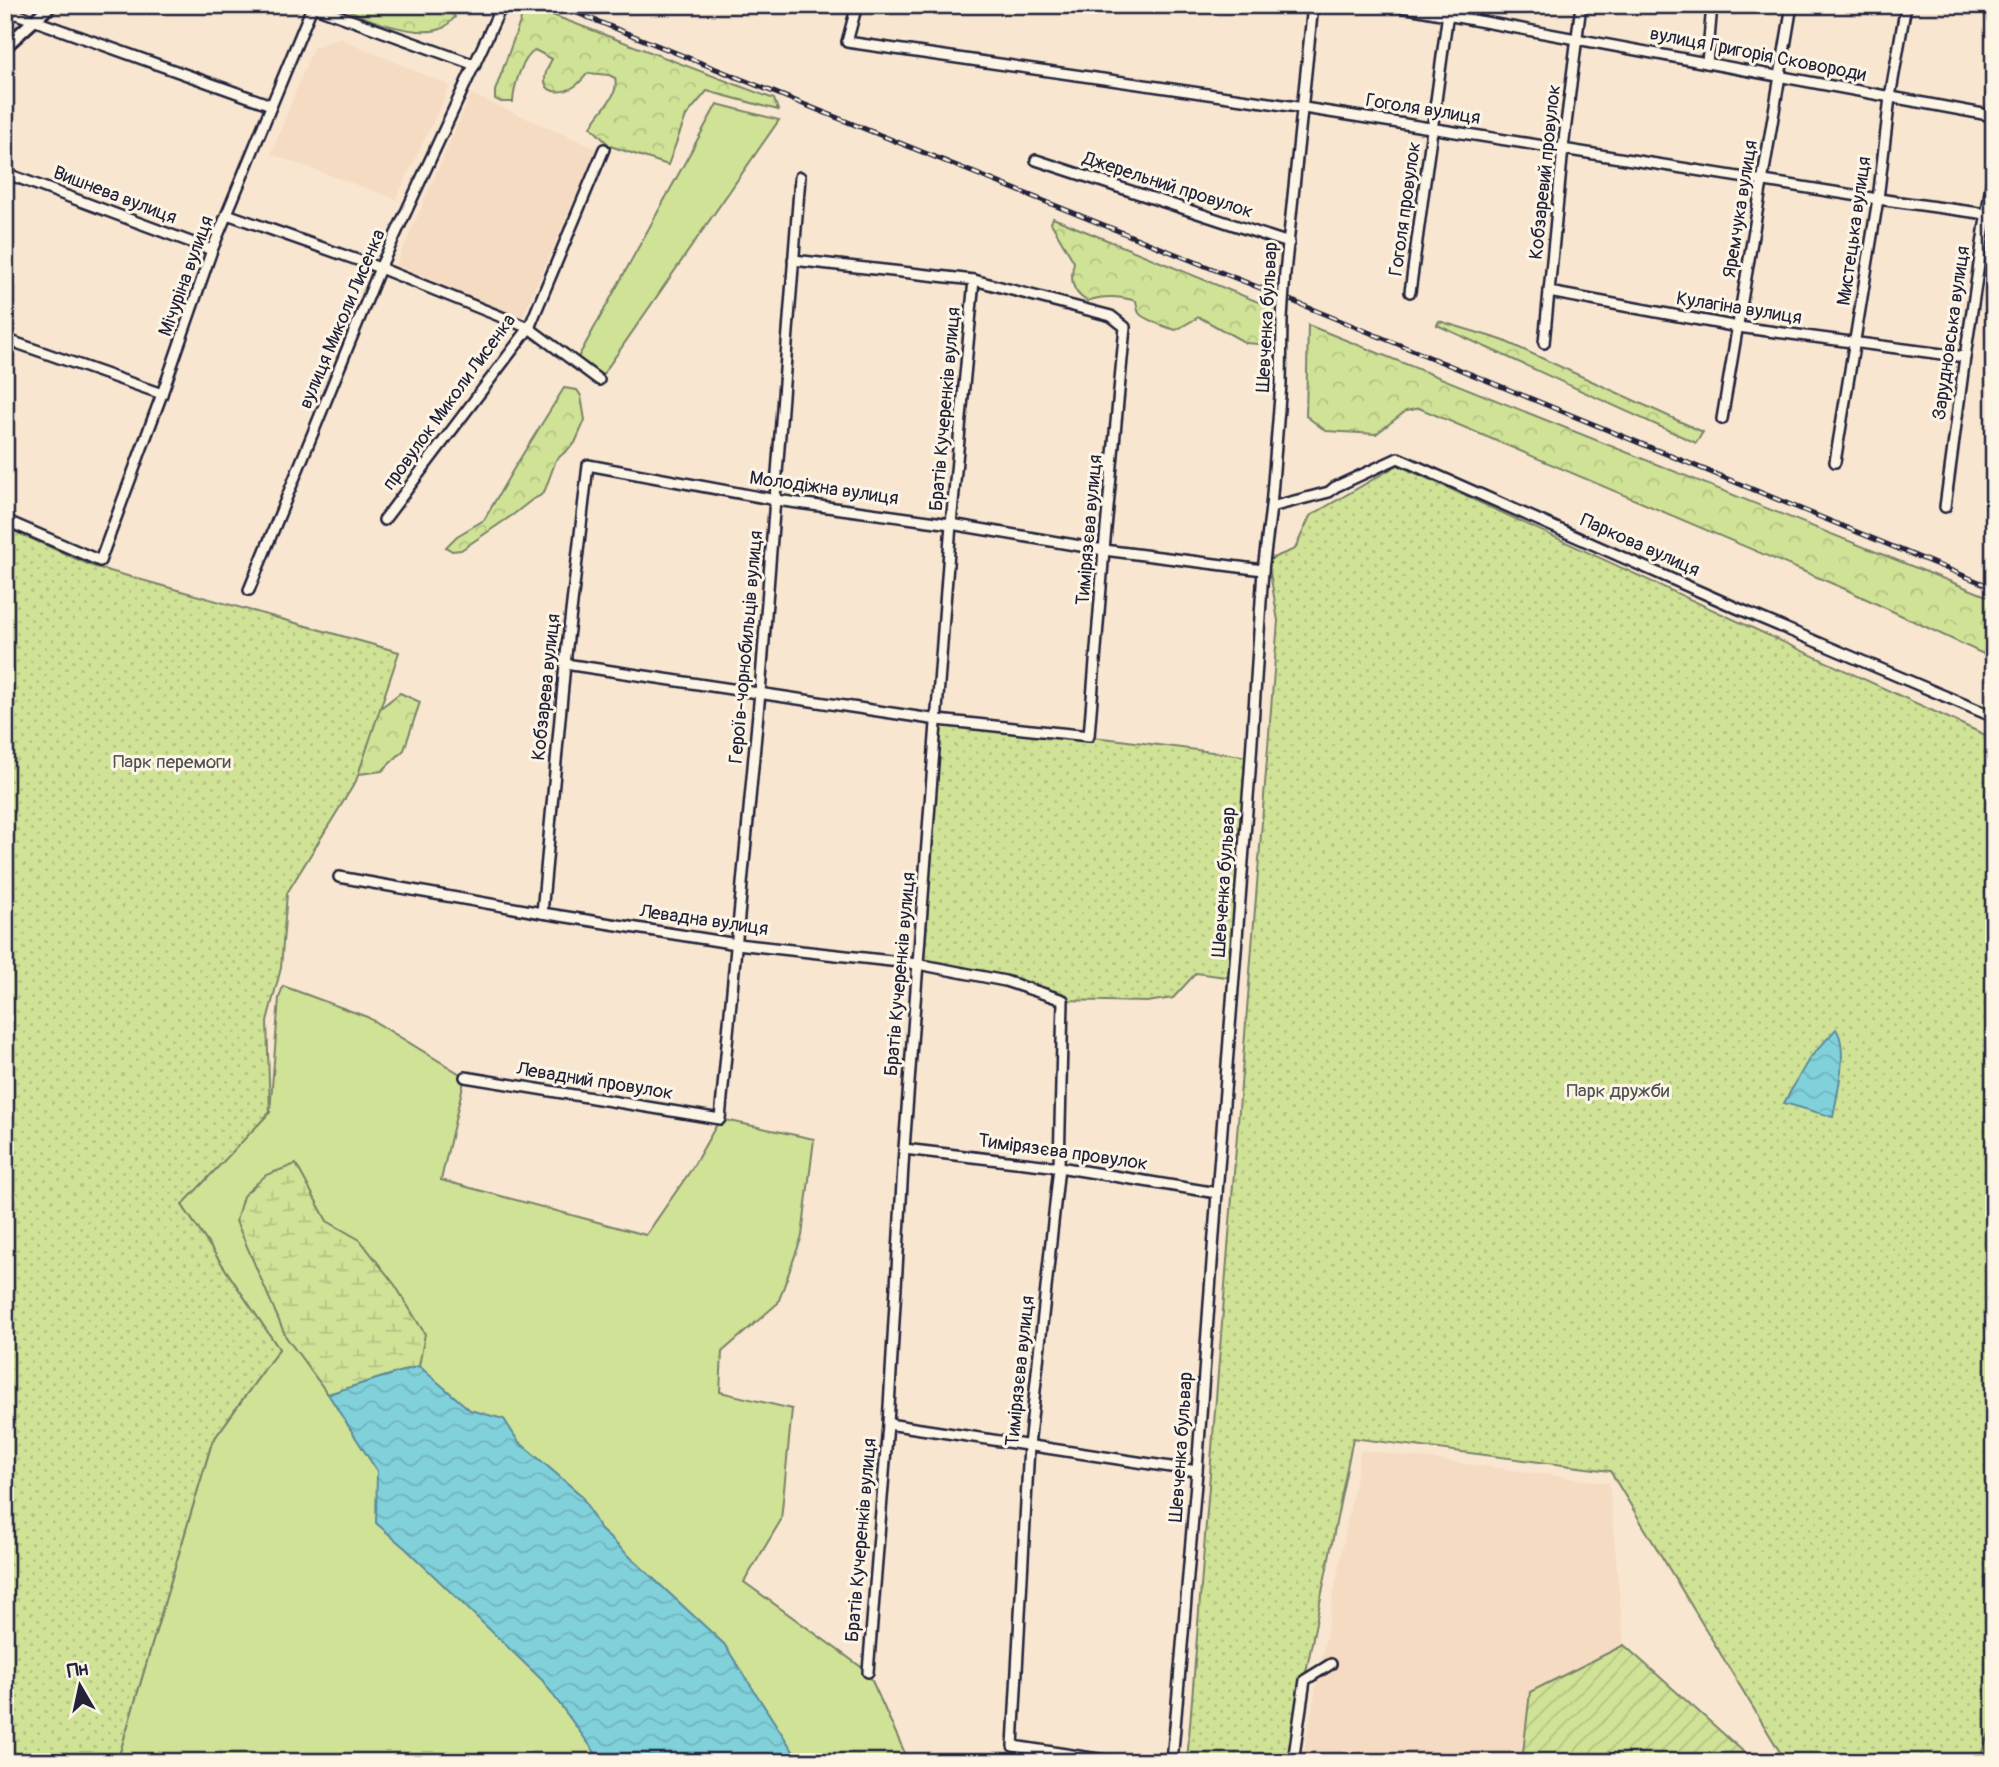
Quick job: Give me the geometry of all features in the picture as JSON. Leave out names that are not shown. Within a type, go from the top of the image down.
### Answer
[{"type":"street","points":[[5,47],[51,5]]},
{"type":"street","name":"вулиця Миколи Лисенка","points":[[249,590],[380,268],[502,5]]},
{"type":"street","name":"Гоголя вулиця","points":[[857,5],[847,42],[1304,108],[1878,199],[1990,214]]},
{"type":"street","name":"Шевченка бульвар","points":[[1172,1762],[1198,1471],[1263,570],[1281,384],[1285,273],[1313,5]]},
{"type":"street","name":"вулиця Григорія Сковороди","points":[[1392,5],[1448,10],[1578,38],[1994,116]]},
{"type":"street","name":"Кобзаревий провулок","points":[[1544,343],[1563,148],[1581,5]]},
{"type":"street","points":[[1707,63],[1712,5]]},
{"type":"street","name":"Яремчука вулиця","points":[[1722,419],[1792,5]]},
{"type":"street","name":"Мистецька вулиця","points":[[1835,462],[1878,199],[1890,97],[1906,5]]},
{"type":"street","points":[[310,6],[475,65]]},
{"type":"street","name":"Мічуріна вулиця","points":[[5,520],[100,561],[212,250],[310,6]]},
{"type":"street","points":[[5,10],[271,106]]},
{"type":"street","name":"Гоголя провулок","points":[[1410,292],[1448,10]]},
{"type":"street","name":"провулок Миколи Лисенка","points":[[384,520],[529,328],[604,149]]},
{"type":"street","name":"Джерельний провулок","points":[[1036,160],[1289,243]]},
{"type":"street","name":"Зарудновська вулиця","points":[[1945,507],[1965,357],[1990,214],[1994,165]]},
{"type":"street","name":"Вишнева вулиця","points":[[5,173],[212,250]]},
{"type":"street","name":"Героїв-чорнобильців вулиця","points":[[720,1119],[760,692],[800,177]]},
{"type":"street","points":[[227,214],[380,268],[529,328],[599,380]]},
{"type":"street","points":[[793,260],[974,280]]},
{"type":"street","name":"Тимірязєва вулиця","points":[[937,720],[1089,736],[1125,327],[1111,316],[974,280]]},
{"type":"street","name":"Братів Кучеренків вулиця","points":[[867,1672],[888,1424],[904,1149],[951,524],[974,280]]},
{"type":"street","name":"Кулагіна вулиця","points":[[1549,292],[1738,327],[1965,357]]},
{"type":"street","points":[[5,339],[162,394]]},
{"type":"street","name":"Паркова вулиця","points":[[1271,507],[1329,492],[1398,458],[1994,718]]},
{"type":"street","name":"Молодіжна вулиця","points":[[588,465],[776,500],[951,524],[1104,550],[1263,570]]},
{"type":"street","name":"Кобзарева вулиця","points":[[542,913],[565,664],[588,465]]},
{"type":"street","points":[[565,664],[937,720]]},
{"type":"street","name":"Левадна вулиця","points":[[339,877],[737,944],[918,964],[1005,981],[1063,1000]]},
{"type":"street","name":"Тимірязєва вулиця","points":[[1063,1000],[1059,1167],[1029,1446],[1013,1746],[1118,1762]]},
{"type":"street","name":"Левадний провулок","points":[[465,1077],[720,1119]]},
{"type":"street","name":"Тимірязєва провулок","points":[[904,1149],[1059,1167],[1217,1193]]},
{"type":"street","points":[[888,1424],[1198,1471]]},
{"type":"street","points":[[1293,1762],[1306,1680],[1331,1664]]},
{"type":"shaded area","points":[[339,38],[450,86],[396,199],[271,154],[313,48]]},
{"type":"shaded area","points":[[471,94],[597,149],[521,320],[396,265]]},
{"type":"shaded area","points":[[1361,1450],[1609,1483],[1624,1645],[1530,1692],[1522,1762],[1302,1762]]},
{"type":"green space","points":[[341,5],[443,5],[455,17],[443,28],[420,31],[390,26]]},
{"type":"green space","points":[[526,5],[774,99],[778,110],[707,91],[686,116],[668,165],[610,146],[591,127],[614,92],[615,78],[609,75],[588,73],[572,88],[554,91],[545,82],[552,59],[535,50],[519,74],[513,102],[501,102],[495,99],[495,91]]},
{"type":"green space","points":[[717,104],[779,120],[599,380],[575,363]]},
{"type":"green space","points":[[1053,218],[1278,310],[1271,345],[1246,343],[1199,317],[1176,330],[1172,329],[1141,315],[1136,301],[1130,299],[1105,297],[1087,301],[1075,289],[1072,279],[1074,262],[1051,223]]},
{"type":"green space","points":[[1439,321],[1502,340],[1703,432],[1696,443],[1437,325]]},
{"type":"green space","points":[[1308,325],[1994,599],[1994,659],[1845,589],[1419,408],[1406,411],[1376,434],[1326,431],[1306,416]]},
{"type":"green space","points":[[564,388],[577,390],[581,396],[585,420],[575,443],[556,460],[545,490],[461,550],[452,551],[446,547],[457,536],[484,520]]},
{"type":"green space","name":"Парк дружби","points":[[1398,465],[1994,739],[1994,1720],[1978,1762],[1786,1762],[1610,1471],[1353,1438],[1288,1762],[1187,1762],[1278,621],[1268,560],[1295,549],[1310,516]]},
{"type":"green space","name":"Парк перемоги","points":[[5,527],[92,566],[399,652],[356,781],[287,893],[281,968],[267,1021],[270,1112],[182,1205],[279,1349],[212,1442],[117,1762],[5,1762]]},
{"type":"green space","points":[[400,693],[420,702],[404,750],[382,771],[351,775],[361,723]]},
{"type":"green space","points":[[938,720],[1251,757],[1234,978],[1196,973],[1173,998],[1147,1002],[1063,1000],[918,964]]},
{"type":"green space","points":[[283,986],[367,1017],[465,1077],[441,1180],[646,1235],[691,1170],[720,1119],[814,1139],[802,1236],[778,1303],[722,1352],[720,1392],[792,1409],[781,1520],[744,1582],[868,1672],[909,1762],[117,1762],[212,1442],[279,1349],[182,1205],[270,1112],[279,998]]},
{"type":"green space","points":[[296,1164],[327,1221],[360,1240],[395,1285],[425,1334],[419,1366],[328,1394],[286,1337],[236,1221],[243,1196],[266,1175]]},
{"type":"green space","points":[[1624,1645],[1755,1762],[1522,1762],[1530,1692]]},
{"type":"green space","points":[[1994,1660],[1994,1762],[1963,1762]]},
{"type":"water","points":[[1836,1029],[1840,1037],[1842,1059],[1833,1117],[1784,1103],[1809,1059]]},
{"type":"water","points":[[419,1366],[470,1410],[504,1419],[518,1441],[581,1495],[600,1529],[724,1644],[800,1762],[602,1762],[542,1680],[376,1523],[377,1471],[328,1394]]},
{"type":"railway","points":[[557,5],[1285,298],[1994,588]]}]
